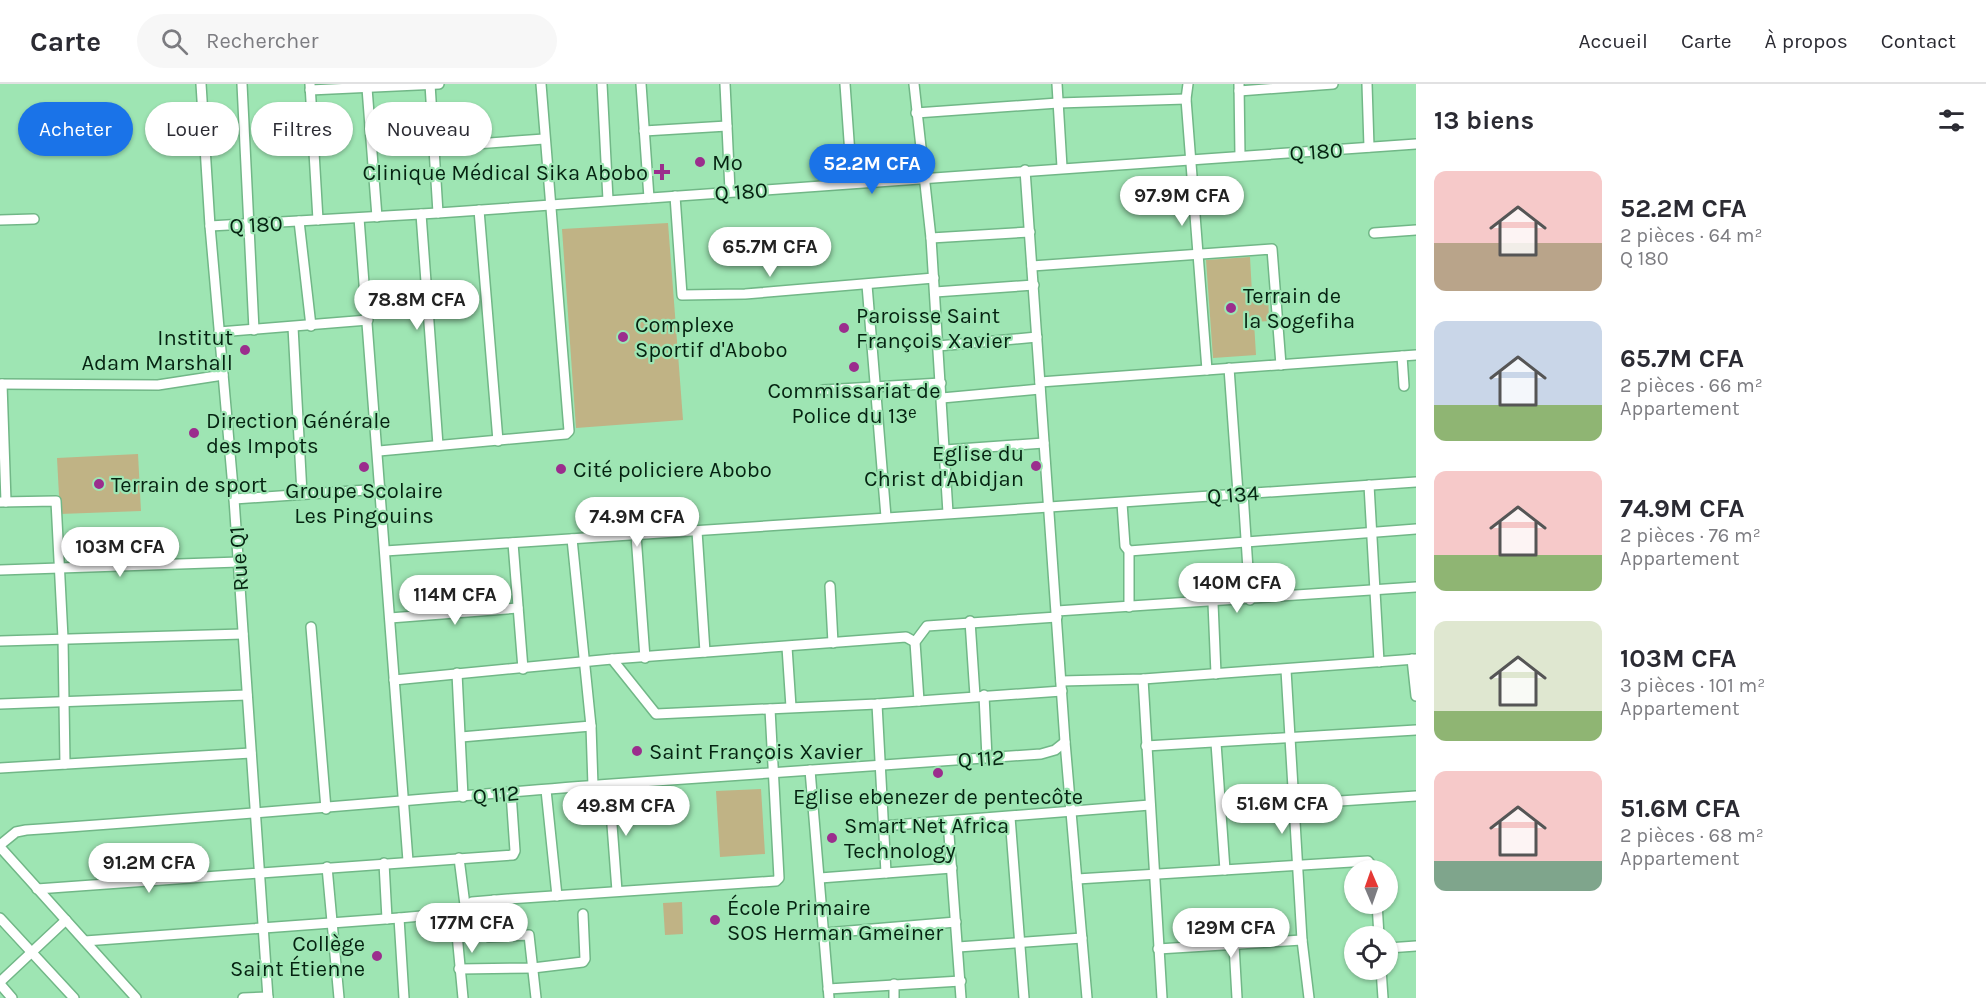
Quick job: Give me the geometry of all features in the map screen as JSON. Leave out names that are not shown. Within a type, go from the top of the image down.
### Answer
[{"type":"street","name":"Rue Q1","points":[[201,84],[210,226],[234,499],[268,997]]},
{"type":"street","points":[[242,84],[254,330]]},
{"type":"street","points":[[430,84],[431,102]]},
{"type":"street","points":[[318,220],[310,87],[367,88],[440,84]]},
{"type":"street","points":[[379,451],[566,434],[569,431],[541,84]]},
{"type":"street","points":[[602,84],[608,200]]},
{"type":"street","points":[[641,84],[649,198]]},
{"type":"street","points":[[725,84],[730,191]]},
{"type":"street","points":[[845,84],[852,183]]},
{"type":"street","points":[[914,84],[931,238],[948,513]]},
{"type":"street","points":[[1057,84],[1062,167]]},
{"type":"street","points":[[1188,84],[1186,99],[1207,370]]},
{"type":"street","points":[[1240,156],[1239,88],[1333,84]]},
{"type":"street","points":[[1366,84],[1369,147]]},
{"type":"street","points":[[367,88],[377,217]]},
{"type":"street","points":[[916,113],[1058,103],[1186,99]]},
{"type":"street","points":[[644,131],[727,126]]},
{"type":"street","points":[[492,142],[544,138]]},
{"type":"street","name":"Q 180","points":[[210,226],[438,213],[1062,167],[1416,144]]},
{"type":"street","points":[[435,156],[438,213]]},
{"type":"street","points":[[1025,170],[1065,742],[1087,998]]},
{"type":"street","points":[[675,196],[682,295],[745,294],[934,278]]},
{"type":"street","points":[[479,210],[498,441]]},
{"type":"street","points":[[421,214],[438,445]]},
{"type":"street","points":[[359,218],[379,451],[394,680],[406,802],[408,861]]},
{"type":"street","points":[[0,220],[34,219]]},
{"type":"street","points":[[300,221],[311,326]]},
{"type":"street","points":[[1374,233],[1416,230]]},
{"type":"street","points":[[931,238],[1030,232]]},
{"type":"street","points":[[1032,266],[1199,253],[1274,250],[1281,365]]},
{"type":"street","points":[[867,285],[886,517]]},
{"type":"street","points":[[935,292],[1034,285]]},
{"type":"street","points":[[219,332],[368,320]]},
{"type":"street","points":[[293,327],[302,494]]},
{"type":"street","points":[[938,346],[1037,337]]},
{"type":"street","points":[[942,398],[1207,370],[1416,355]]},
{"type":"street","points":[[1402,356],[1404,386]]},
{"type":"street","points":[[1230,369],[1250,600]]},
{"type":"street","points":[[65,764],[63,638],[56,501],[3,502],[1,384],[158,385],[223,375]]},
{"type":"street","points":[[823,390],[941,383]]},
{"type":"street","points":[[945,450],[1044,443]]},
{"type":"street","name":"Q 134","points":[[385,551],[948,513],[1050,509],[1241,493],[1416,482]]},
{"type":"street","points":[[1369,485],[1379,662]]},
{"type":"street","points":[[234,499],[381,489]]},
{"type":"street","points":[[1122,503],[1125,546],[1129,551],[1129,607]]},
{"type":"street","points":[[1129,551],[1416,529]]},
{"type":"street","points":[[697,531],[705,652]]},
{"type":"street","points":[[636,535],[645,658]]},
{"type":"street","points":[[572,539],[591,726],[593,786]]},
{"type":"street","points":[[513,543],[523,669]]},
{"type":"street","points":[[0,570],[59,566],[238,562]]},
{"type":"street","points":[[830,586],[833,643]]},
{"type":"street","points":[[919,701],[915,642],[927,626],[1129,607],[1213,603],[1416,587]]},
{"type":"street","points":[[1213,603],[1216,674]]},
{"type":"street","points":[[390,618],[518,608]]},
{"type":"street","points":[[970,621],[987,758]]},
{"type":"street","points":[[311,627],[326,808]]},
{"type":"street","points":[[0,640],[243,634]]},
{"type":"street","points":[[394,680],[585,664],[612,659],[906,637],[915,642]]},
{"type":"street","points":[[787,646],[791,707]]},
{"type":"street","points":[[612,659],[656,714],[919,701],[1143,679],[1414,659],[1416,696]]},
{"type":"street","points":[[1286,670],[1296,865],[1309,998]]},
{"type":"street","points":[[457,673],[464,797]]},
{"type":"street","points":[[1143,679],[1162,998]]},
{"type":"street","points":[[0,704],[247,695]]},
{"type":"street","points":[[877,704],[886,873]]},
{"type":"street","points":[[85,941],[455,913],[465,905],[494,900],[778,880],[770,709]]},
{"type":"street","points":[[461,737],[591,726]]},
{"type":"street","points":[[1146,746],[1416,730]]},
{"type":"street","name":"Q 112","points":[[0,846],[16,832],[26,830],[170,818],[255,815],[609,784],[1048,753],[1065,742]]},
{"type":"street","points":[[1216,743],[1224,870]]},
{"type":"street","points":[[0,768],[251,753]]},
{"type":"street","points":[[810,770],[829,993],[894,984],[961,981]]},
{"type":"street","points":[[609,784],[617,891]]},
{"type":"street","points":[[546,790],[556,896]]},
{"type":"street","points":[[37,889],[514,854],[511,793]]},
{"type":"street","points":[[1294,804],[1416,796]]},
{"type":"street","points":[[882,826],[1150,805]]},
{"type":"street","points":[[1010,817],[1024,998]]},
{"type":"street","points":[[948,821],[961,998]]},
{"type":"street","points":[[0,846],[136,998]]},
{"type":"street","points":[[459,858],[465,905]]},
{"type":"street","points":[[1077,879],[1344,862]]},
{"type":"street","points":[[384,863],[387,919]]},
{"type":"street","points":[[327,867],[339,998]]},
{"type":"street","points":[[820,878],[952,868]]},
{"type":"street","points":[[457,938],[494,900]]},
{"type":"street","points":[[455,913],[463,998]]},
{"type":"street","points":[[459,969],[533,968],[582,962],[585,959],[584,914]]},
{"type":"street","points":[[0,918],[74,998]]},
{"type":"street","points":[[399,918],[404,998]]},
{"type":"street","points":[[12,998],[0,983],[66,920]]},
{"type":"street","points":[[825,933],[956,922]]},
{"type":"street","points":[[489,937],[529,935],[536,998]]},
{"type":"street","points":[[958,947],[1082,938]]},
{"type":"street","points":[[1158,949],[1302,940]]},
{"type":"street","points":[[1234,945],[1237,998]]},
{"type":"street","points":[[1398,947],[1416,946]]},
{"type":"street","points":[[1382,980],[1383,998]]},
{"type":"street","points":[[894,984],[894,998]]},
{"type":"street","points":[[243,998],[268,997]]},
{"type":"shaded area","name":"Complexe Sportif d'Abobo","points":[[668,223],[683,420],[576,428],[562,229]]},
{"type":"shaded area","name":"Terrain de la Sogefiha","points":[[1250,257],[1252,293],[1268,292],[1269,321],[1254,322],[1256,355],[1213,358],[1206,260]]},
{"type":"shaded area","name":"Terrain de sport","points":[[138,454],[141,511],[60,514],[57,458]]},
{"type":"shaded area","points":[[761,789],[765,854],[720,857],[716,791]]},
{"type":"shaded area","points":[[682,902],[683,934],[665,935],[663,903]]},
{"type":"place","name":"Mo","points":[[700,162]]},
{"type":"place","name":"Clinique Médical Sika Abobo","points":[[662,172]]},
{"type":"place","name":"Terrain de la Sogefiha","points":[[1231,308]]},
{"type":"place","name":"Paroisse Saint François Xavier","points":[[844,328]]},
{"type":"place","name":"Complexe Sportif d'Abobo","points":[[623,337]]},
{"type":"place","name":"Institut Adam Marshall","points":[[245,350]]},
{"type":"place","name":"Commissariat de Police du 13ᵉ","points":[[854,367]]},
{"type":"place","name":"Direction Générale des Impots","points":[[194,433]]},
{"type":"place","name":"Eglise du Christ d'Abidjan","points":[[1036,466]]},
{"type":"place","name":"Groupe Scolaire Les Pingouins","points":[[364,467]]},
{"type":"place","name":"Cité policiere Abobo","points":[[561,469]]},
{"type":"place","name":"Terrain de sport","points":[[99,484]]},
{"type":"place","name":"Saint François Xavier","points":[[637,751]]},
{"type":"place","name":"Eglise ebenezer de pentecôte","points":[[938,773]]},
{"type":"place","name":"Smart Net Africa Technology","points":[[832,838]]},
{"type":"place","name":"École Primaire SOS Herman Gmeiner","points":[[715,920]]},
{"type":"place","name":"Collège Saint Étienne","points":[[377,956]]}]
